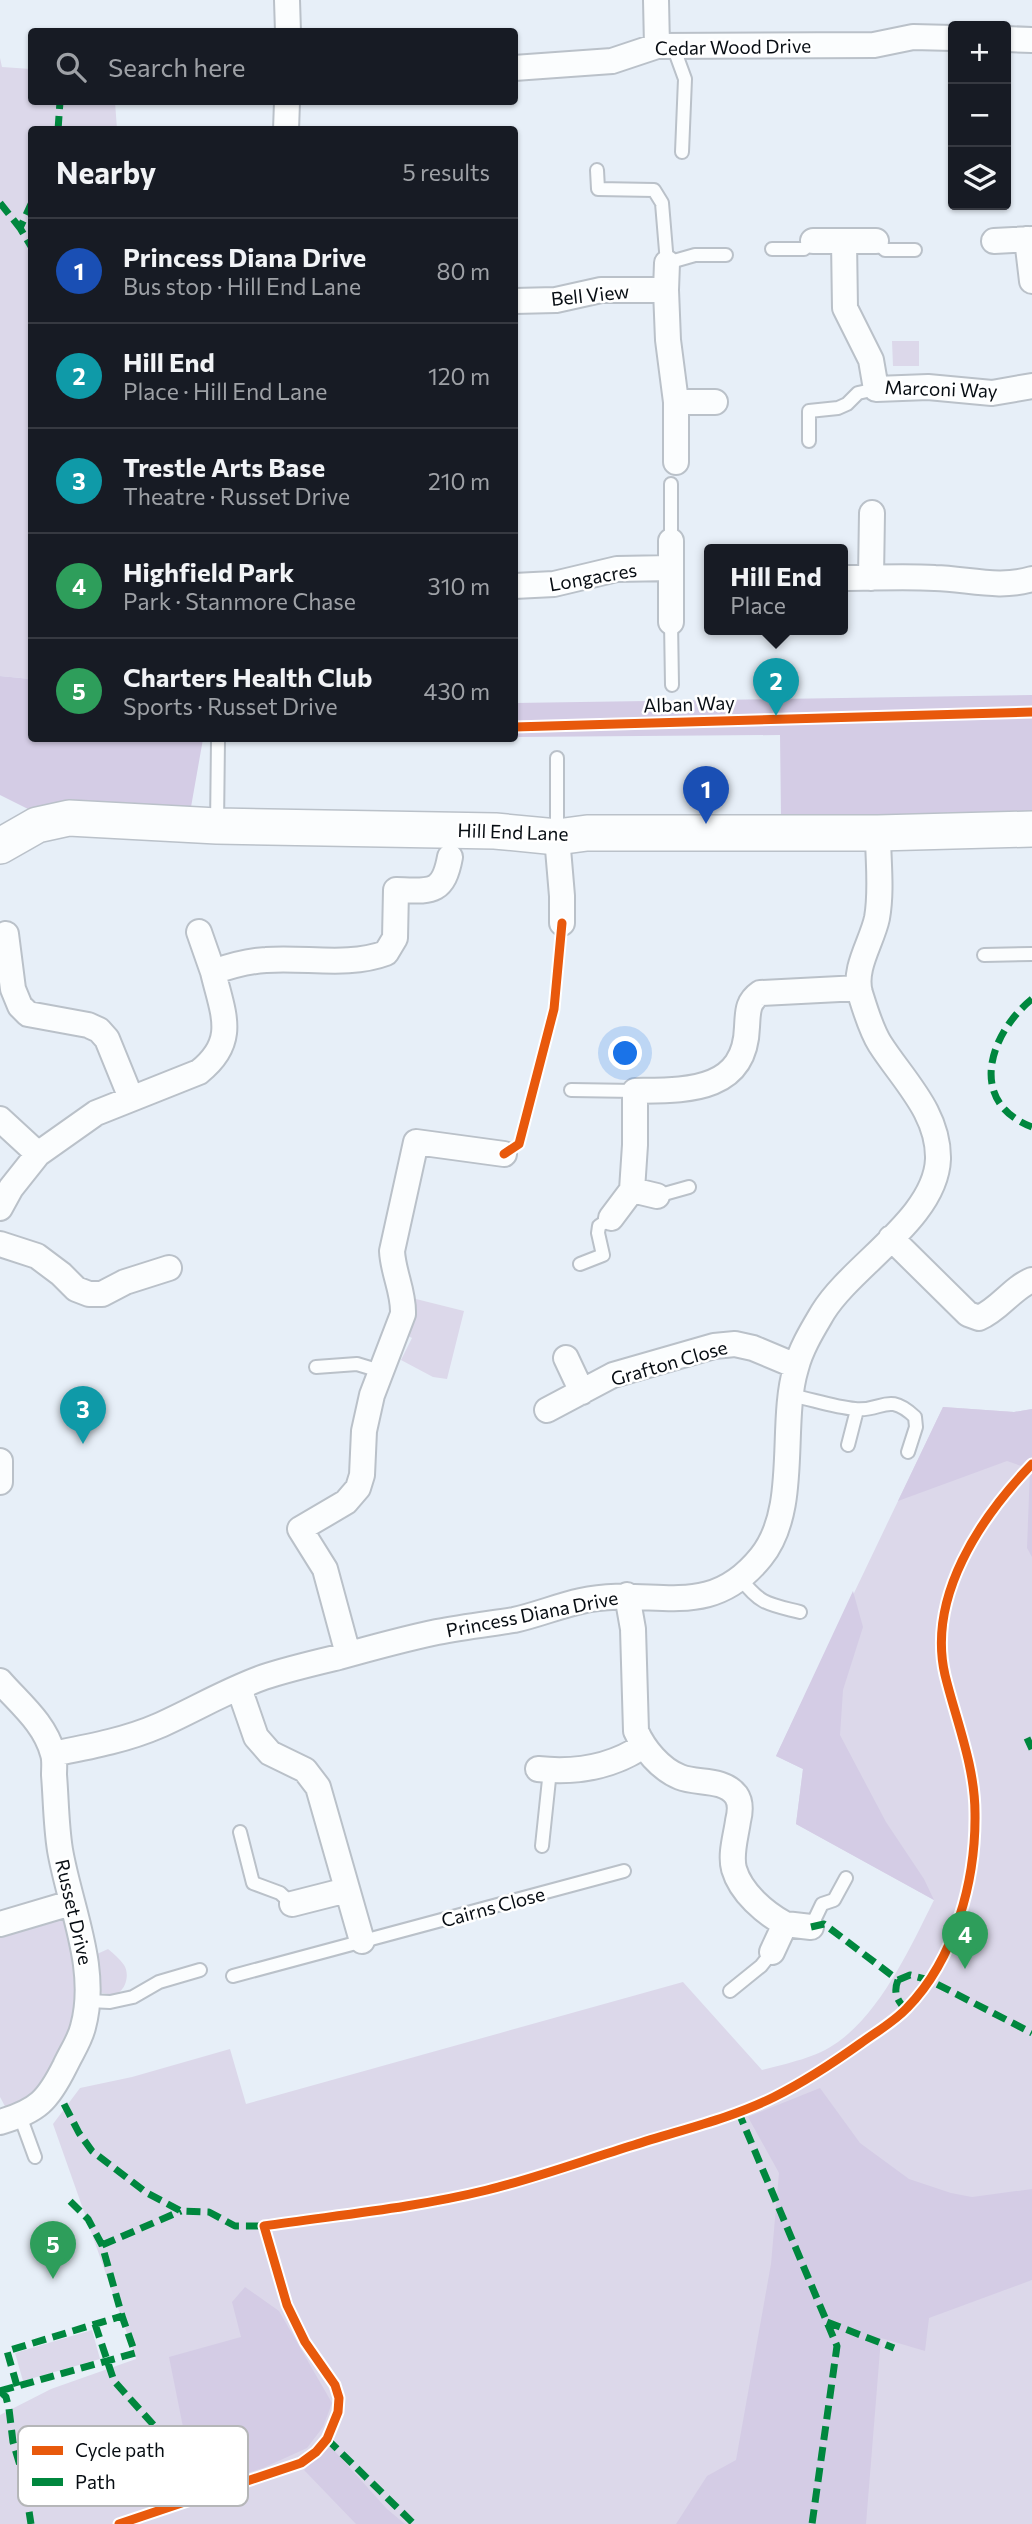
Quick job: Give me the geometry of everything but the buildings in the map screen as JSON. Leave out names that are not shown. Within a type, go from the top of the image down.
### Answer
[{"type":"street","points":[[287,0],[288,28]]},
{"type":"street","points":[[656,0],[665,46]]},
{"type":"street","name":"Cedar Wood Drive","points":[[518,68],[612,61],[665,46],[874,45],[913,37],[948,38]]},
{"type":"street","points":[[1011,39],[1032,40]]},
{"type":"street","points":[[286,126],[287,105]]},
{"type":"street","points":[[994,241],[1030,239],[1032,281]]},
{"type":"street","points":[[813,241],[876,242]]},
{"type":"street","name":"Marconi Way","points":[[844,241],[845,308],[871,360],[876,389],[928,387],[992,393],[1032,386]]},
{"type":"street","points":[[667,263],[668,340],[676,402],[674,473]]},
{"type":"street","name":"Bell View","points":[[518,301],[556,300],[601,290],[666,290]]},
{"type":"street","points":[[676,402],[715,402]]},
{"type":"street","points":[[871,578],[872,513]]},
{"type":"street","points":[[671,541],[671,622]]},
{"type":"street","name":"Longacres","points":[[518,586],[554,584],[617,569],[671,568]]},
{"type":"street","points":[[848,578],[951,578],[1000,584],[1032,579]]},
{"type":"street","name":"Hill End Lane","points":[[0,846],[37,825],[69,818],[217,826],[495,831],[557,837],[587,833],[878,833],[1032,829]]},
{"type":"street","name":"Princess Diana Drive","points":[[53,1754],[156,1727],[204,1702],[264,1678],[435,1632],[518,1619],[583,1600],[627,1595],[681,1599],[704,1597],[722,1590],[740,1578],[764,1553],[780,1515],[785,1482],[790,1395],[796,1366],[826,1307],[924,1202],[934,1180],[938,1160],[936,1137],[929,1117],[916,1093],[877,1041],[859,988],[863,957],[876,922],[879,898],[878,833]]},
{"type":"street","points":[[557,837],[562,923]]},
{"type":"street","points":[[213,972],[235,964],[267,960],[368,960],[387,953],[394,938],[396,890],[428,891],[439,885],[447,875],[450,857]]},
{"type":"street","points":[[0,1208],[11,1188],[38,1154],[96,1113],[199,1072],[213,1060],[222,1046],[225,1022],[213,972],[199,932]]},
{"type":"street","points":[[6,934],[13,989],[20,1006],[28,1014],[88,1025],[99,1030],[107,1038],[131,1098]]},
{"type":"street","points":[[611,1218],[632,1190],[635,1091],[693,1090],[715,1083],[731,1070],[740,1058],[747,1041],[748,1008],[751,999],[760,993],[859,988]]},
{"type":"street","points":[[0,1119],[38,1154]]},
{"type":"street","points":[[348,1654],[324,1569],[316,1551],[300,1529],[346,1502],[358,1488],[362,1475],[363,1431],[380,1371],[403,1314],[404,1301],[393,1269],[392,1251],[416,1142],[504,1154]]},
{"type":"street","points":[[632,1190],[657,1196]]},
{"type":"street","points":[[891,1238],[968,1314],[979,1318],[990,1313],[1023,1283],[1032,1280]]},
{"type":"street","points":[[0,1244],[37,1256],[76,1289],[89,1294],[102,1294],[125,1282],[169,1268]]},
{"type":"street","name":"Grafton Close","points":[[547,1410],[613,1375],[713,1346],[735,1344],[752,1348],[796,1366]]},
{"type":"street","points":[[566,1358],[582,1392]]},
{"type":"street","points":[[0,1461],[0,1482]]},
{"type":"street","points":[[627,1595],[633,1629],[636,1731],[643,1746],[667,1770],[681,1778],[720,1784],[736,1795],[740,1808],[733,1855],[734,1871],[760,1906],[785,1924],[811,1927]]},
{"type":"street","name":"Russet Drive","points":[[0,1681],[43,1731],[53,1754],[60,1847],[89,1978],[89,2001],[83,2030],[55,2086],[35,2109],[10,2119]]},
{"type":"street","points":[[239,1688],[256,1737],[270,1753],[305,1770],[318,1787],[362,1941]]},
{"type":"street","points":[[544,1769],[607,1765],[629,1756],[643,1746]]},
{"type":"street","points":[[292,1904],[347,1890]]},
{"type":"street","points":[[0,1924],[71,1903]]},
{"type":"street","points":[[772,1952],[785,1924]]},
{"type":"lane","points":[[665,46],[685,79],[682,152]]},
{"type":"lane","points":[[597,170],[598,189],[654,190],[662,203],[667,263],[695,255],[726,255]]},
{"type":"lane","points":[[772,249],[804,249],[813,241]]},
{"type":"lane","points":[[876,242],[885,250],[915,250]]},
{"type":"lane","points":[[809,441],[809,411],[838,408],[847,404],[858,393],[876,389]]},
{"type":"lane","points":[[671,541],[674,473]]},
{"type":"lane","points":[[671,622],[672,685]]},
{"type":"lane","points":[[217,826],[218,742]]},
{"type":"lane","points":[[557,758],[557,837]]},
{"type":"lane","points":[[984,956],[1032,954]]},
{"type":"lane","points":[[571,1090],[635,1091]]},
{"type":"lane","points":[[657,1196],[689,1187]]},
{"type":"lane","points":[[580,1264],[603,1255],[599,1226],[611,1218]]},
{"type":"lane","points":[[316,1367],[357,1364],[380,1371]]},
{"type":"lane","points":[[790,1395],[857,1410],[889,1403],[904,1406],[915,1417],[916,1427],[908,1452]]},
{"type":"lane","points":[[848,1445],[857,1410]]},
{"type":"lane","points":[[740,1578],[764,1603],[800,1612]]},
{"type":"lane","points":[[542,1846],[544,1769]]},
{"type":"lane","points":[[240,1832],[253,1883],[280,1893],[292,1904]]},
{"type":"lane","name":"Cairns Close","points":[[233,1976],[624,1871]]},
{"type":"lane","points":[[811,1927],[822,1904],[834,1900],[846,1878]]},
{"type":"lane","points":[[730,1991],[761,1966],[772,1952]]},
{"type":"lane","points":[[89,2001],[133,1997],[159,1982],[200,1970]]},
{"type":"lane","points":[[10,2119],[35,2157]]},
{"type":"shaded area","points":[[0,58],[2,67],[28,69],[28,105],[115,105],[117,126],[28,126],[28,679],[0,676]]},
{"type":"shaded area","points":[[892,341],[919,341],[919,366],[893,366]]},
{"type":"shaded area","points":[[0,676],[28,679],[28,742],[202,742],[191,807],[36,813],[0,795]]},
{"type":"shaded area","points":[[1032,695],[1032,815],[781,817],[780,735],[518,737],[518,703]]},
{"type":"shaded area","points":[[412,1298],[464,1311],[447,1379],[433,1377],[401,1360],[412,1338],[408,1336],[414,1318]]},
{"type":"shaded area","points":[[943,1407],[1014,1412],[1032,1409],[1032,2524],[0,2524],[0,2415],[51,2389],[136,2359],[53,2124],[80,2088],[132,2077],[230,2049],[246,2104],[683,1982],[762,2070],[829,2048],[854,2029],[881,1996],[894,1977],[934,1900],[796,1824],[803,1769],[776,1756]]},
{"type":"shaded area","points":[[943,1407],[1014,1412],[1032,1409],[1032,1557],[1027,1548],[1030,1469],[1007,1461],[898,1501]]},
{"type":"shaded area","points":[[853,1591],[863,1627],[843,1690],[840,1735],[886,1822],[924,1879],[934,1900],[796,1824],[803,1769],[776,1756]]},
{"type":"shaded area","points":[[55,1918],[64,1921],[72,1931],[81,1974],[77,2017],[39,2093],[7,2110],[0,2097],[0,1933]]},
{"type":"shaded area","points":[[108,1949],[122,1963],[127,1973],[124,1986],[115,1994],[98,1992],[95,1955]]},
{"type":"shaded area","points":[[820,2088],[860,2143],[909,2179],[972,2197],[1032,2189],[1032,2280],[929,2318],[925,2351],[881,2338],[866,2524],[676,2524],[707,2476],[736,2460],[771,2264],[779,2173],[748,2117]]},
{"type":"shaded area","points":[[245,2287],[279,2311],[332,2403],[323,2427],[307,2448],[248,2473],[248,2426],[183,2426],[169,2357],[241,2337],[232,2302]]},
{"type":"shaded area","points":[[92,2330],[100,2359],[23,2381],[15,2353]]},
{"type":"shaded area","points":[[330,2446],[387,2509],[405,2524],[356,2524],[304,2470]]},
{"type":"marked path","points":[[58,126],[60,105]]},
{"type":"marked path","points":[[0,203],[20,228]]},
{"type":"marked path","points":[[28,211],[20,228],[28,241]]},
{"type":"marked path","points":[[1032,999],[1005,1030],[996,1048],[992,1067],[992,1085],[999,1101],[1012,1116],[1032,1127]]},
{"type":"marked path","points":[[1027,1738],[1032,1749]]},
{"type":"marked path","points":[[811,1927],[824,1924],[898,1980],[897,1996],[906,2010]]},
{"type":"marked path","points":[[898,1980],[910,1975],[929,1980],[1032,2033]]},
{"type":"marked path","points":[[64,2104],[92,2151],[147,2193],[181,2211],[209,2212],[235,2226],[264,2226]]},
{"type":"marked path","points":[[738,2111],[837,2346],[812,2524]]},
{"type":"marked path","points":[[0,2391],[135,2353],[102,2245],[88,2219],[66,2197]]},
{"type":"marked path","points":[[102,2245],[181,2211]]},
{"type":"marked path","points":[[17,2386],[7,2351],[122,2316]]},
{"type":"marked path","points":[[827,2322],[894,2348]]},
{"type":"marked path","points":[[95,2324],[114,2381],[155,2426]]},
{"type":"marked path","points":[[0,2391],[6,2397],[18,2459]]},
{"type":"marked path","points":[[327,2439],[414,2524]]},
{"type":"marked path","points":[[28,2506],[31,2524]]},
{"type":"cycle path","name":"Alban Way","points":[[518,727],[1032,712]]},
{"type":"cycle path","points":[[504,1154],[519,1144],[554,1009],[562,923]]},
{"type":"cycle path","points":[[248,2481],[301,2463],[316,2452],[327,2439],[338,2412],[339,2398],[335,2385],[305,2342],[287,2305],[264,2226],[404,2206],[487,2190],[722,2118],[774,2097],[840,2058],[896,2018],[924,1988],[950,1942],[959,1917],[967,1891],[974,1839],[972,1778],[945,1675],[941,1646],[944,1617],[962,1560],[994,1509],[1032,1464]]},
{"type":"cycle path","points":[[119,2524],[173,2506]]},
{"type":"place","name":"Hill End","points":[[776,716]]},
{"type":"place","name":"Princess Diana Drive","points":[[706,824]]},
{"type":"place","name":"Trestle Arts Base","points":[[83,1444]]},
{"type":"place","name":"Highfield Park","points":[[965,1969]]},
{"type":"place","name":"Charters Health Club","points":[[53,2279]]}]
